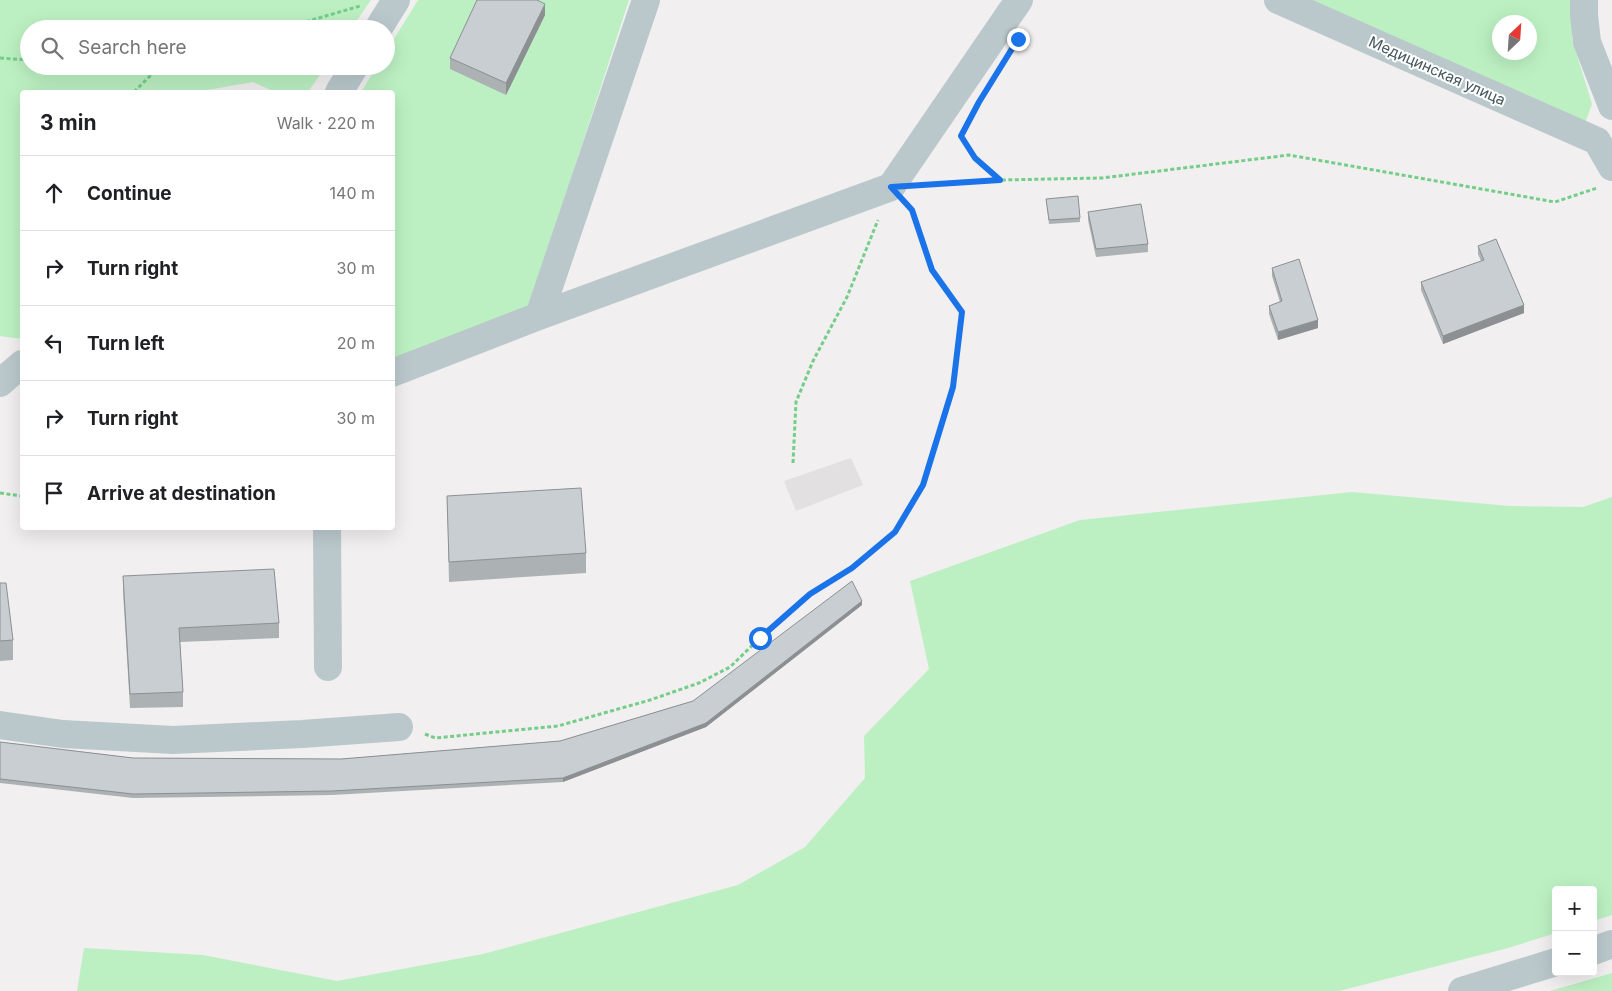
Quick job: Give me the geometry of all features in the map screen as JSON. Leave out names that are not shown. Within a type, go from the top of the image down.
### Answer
[{"type":"street","points":[[384,20],[396,0]]},
{"type":"street","points":[[539,316],[646,0]]},
{"type":"street","points":[[395,372],[539,316],[891,187],[1019,0]]},
{"type":"street","name":"Медицинская улица","points":[[1278,0],[1597,141]]},
{"type":"street","points":[[1584,0],[1587,42],[1612,106],[1610,127],[1597,141],[1607,177]]},
{"type":"street","points":[[340,90],[349,75]]},
{"type":"street","points":[[0,383],[15,364]]},
{"type":"street","points":[[327,530],[328,667]]},
{"type":"street","points":[[0,725],[63,734],[173,740],[400,727]]},
{"type":"street","points":[[1462,991],[1552,963]]},
{"type":"path","points":[[311,20],[362,5]]},
{"type":"path","points":[[0,58],[20,59]]},
{"type":"path","points":[[136,90],[151,75]]},
{"type":"path","points":[[966,128],[961,136],[975,158],[1000,180]]},
{"type":"path","points":[[891,187],[1000,180],[1102,178],[1289,155],[1555,202],[1607,177]]},
{"type":"path","points":[[793,463],[796,402],[813,361],[847,297],[891,187]]},
{"type":"path","points":[[400,727],[435,738],[558,726],[650,700],[699,683],[730,667],[810,594],[852,568],[895,532],[923,485],[953,387],[962,312],[932,270],[912,210],[891,187]]},
{"type":"path","points":[[0,493],[20,496]]},
{"type":"shaded area","points":[[851,458],[863,485],[796,511],[784,481]]},
{"type":"green space","points":[[0,0],[371,0],[357,20],[20,20],[20,75],[320,75],[309,90],[271,90],[253,82],[207,90],[20,90],[20,339],[0,336]]},
{"type":"green space","points":[[418,0],[629,0],[529,308],[395,359],[395,90],[362,90],[371,75],[395,75],[395,37]]},
{"type":"green space","points":[[1302,0],[1574,0],[1572,39],[1592,104],[1585,123]]},
{"type":"green space","points":[[1352,492],[1510,506],[1583,507],[1612,497],[1612,915],[1597,920],[1597,886],[1552,886],[1552,934],[1508,948],[1339,991],[77,991],[84,948],[203,955],[337,981],[483,954],[738,885],[805,847],[865,778],[864,736],[929,669],[910,581],[1080,520]]},
{"type":"green space","points":[[1612,973],[1612,991],[1550,991]]},
{"type":"building","points":[[477,0],[537,0],[545,4],[506,83],[450,58]]},
{"type":"building","points":[[1078,196],[1080,218],[1049,220],[1046,199]]},
{"type":"building","points":[[1141,204],[1148,244],[1096,249],[1088,212]]},
{"type":"building","points":[[1496,239],[1524,305],[1443,336],[1421,282],[1484,260],[1478,246]]},
{"type":"building","points":[[1299,259],[1318,320],[1278,332],[1269,306],[1282,301],[1272,268]]},
{"type":"building","points":[[581,488],[586,553],[449,562],[447,496]]},
{"type":"building","points":[[274,569],[279,623],[179,628],[183,692],[130,694],[123,576]]},
{"type":"building","points":[[852,581],[862,601],[706,723],[563,778],[332,791],[133,794],[0,779],[0,742],[133,758],[341,759],[560,741],[693,701]]},
{"type":"building","points":[[0,583],[6,583],[13,640],[0,641]]},
{"type":"route","points":[[760,638],[810,594],[852,568],[895,532],[923,485],[953,387],[962,312],[932,270],[912,210],[891,187],[1000,180],[975,158],[961,136],[979,102],[1018,39]]}]
